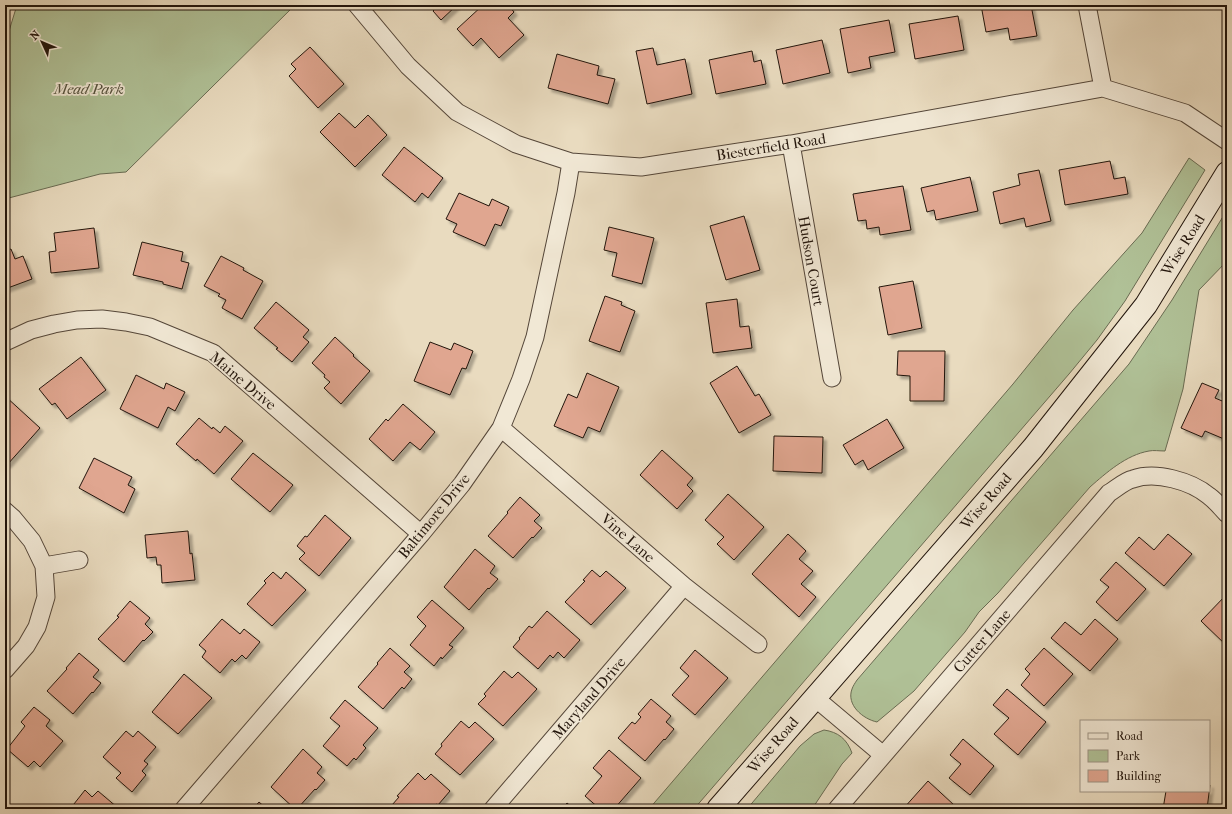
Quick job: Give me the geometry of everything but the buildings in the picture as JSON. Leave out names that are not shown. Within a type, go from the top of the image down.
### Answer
[{"type":"street","name":"Biesterfield Road","points":[[357,5],[408,66],[457,112],[516,144],[571,162],[641,166],[791,144],[1103,88],[1185,113],[1227,141]]},
{"type":"street","points":[[1087,5],[1103,88]]},
{"type":"street","name":"Hudson Court","points":[[791,144],[832,378]]},
{"type":"street","name":"Baltimore Drive","points":[[184,809],[421,534],[462,484],[501,428],[521,379],[535,337],[566,193],[571,162]]},
{"type":"street","name":"Wise Road","points":[[718,809],[1032,448],[1146,305],[1227,173]]},
{"type":"street","name":"Maine Drive","points":[[5,342],[31,330],[54,324],[77,320],[102,319],[150,327],[213,353],[421,534]]},
{"type":"street","name":"Vine Lane","points":[[501,428],[684,586],[758,644]]},
{"type":"street","name":"Cutter Lane","points":[[837,809],[1109,493],[1132,479],[1158,476],[1178,480],[1197,488],[1209,496],[1227,514]]},
{"type":"street","points":[[5,511],[13,518],[32,541],[44,566],[46,597],[37,627],[26,646],[5,670]]},
{"type":"street","points":[[44,566],[79,560]]},
{"type":"street","name":"Maryland Drive","points":[[493,809],[684,586]]},
{"type":"street","points":[[814,697],[883,755]]},
{"type":"green space","name":"Mead Park","points":[[17,5],[295,5],[126,172],[100,174],[5,199],[5,44]]},
{"type":"green space","points":[[1189,158],[1205,170],[1125,301],[1097,340],[1069,374],[694,809],[649,809],[1013,384],[1073,310],[1142,233]]},
{"type":"green space","points":[[1227,210],[1227,261],[1199,290],[1183,389],[1165,451],[1151,451],[1132,456],[1117,465],[1090,487],[998,593],[979,612],[965,632],[914,691],[877,722],[866,718],[857,710],[851,700],[852,689],[857,680],[1129,364],[1172,300]]},
{"type":"green space","points":[[824,730],[838,734],[845,740],[852,753],[842,764],[812,809],[747,809],[800,746],[814,734]]}]
